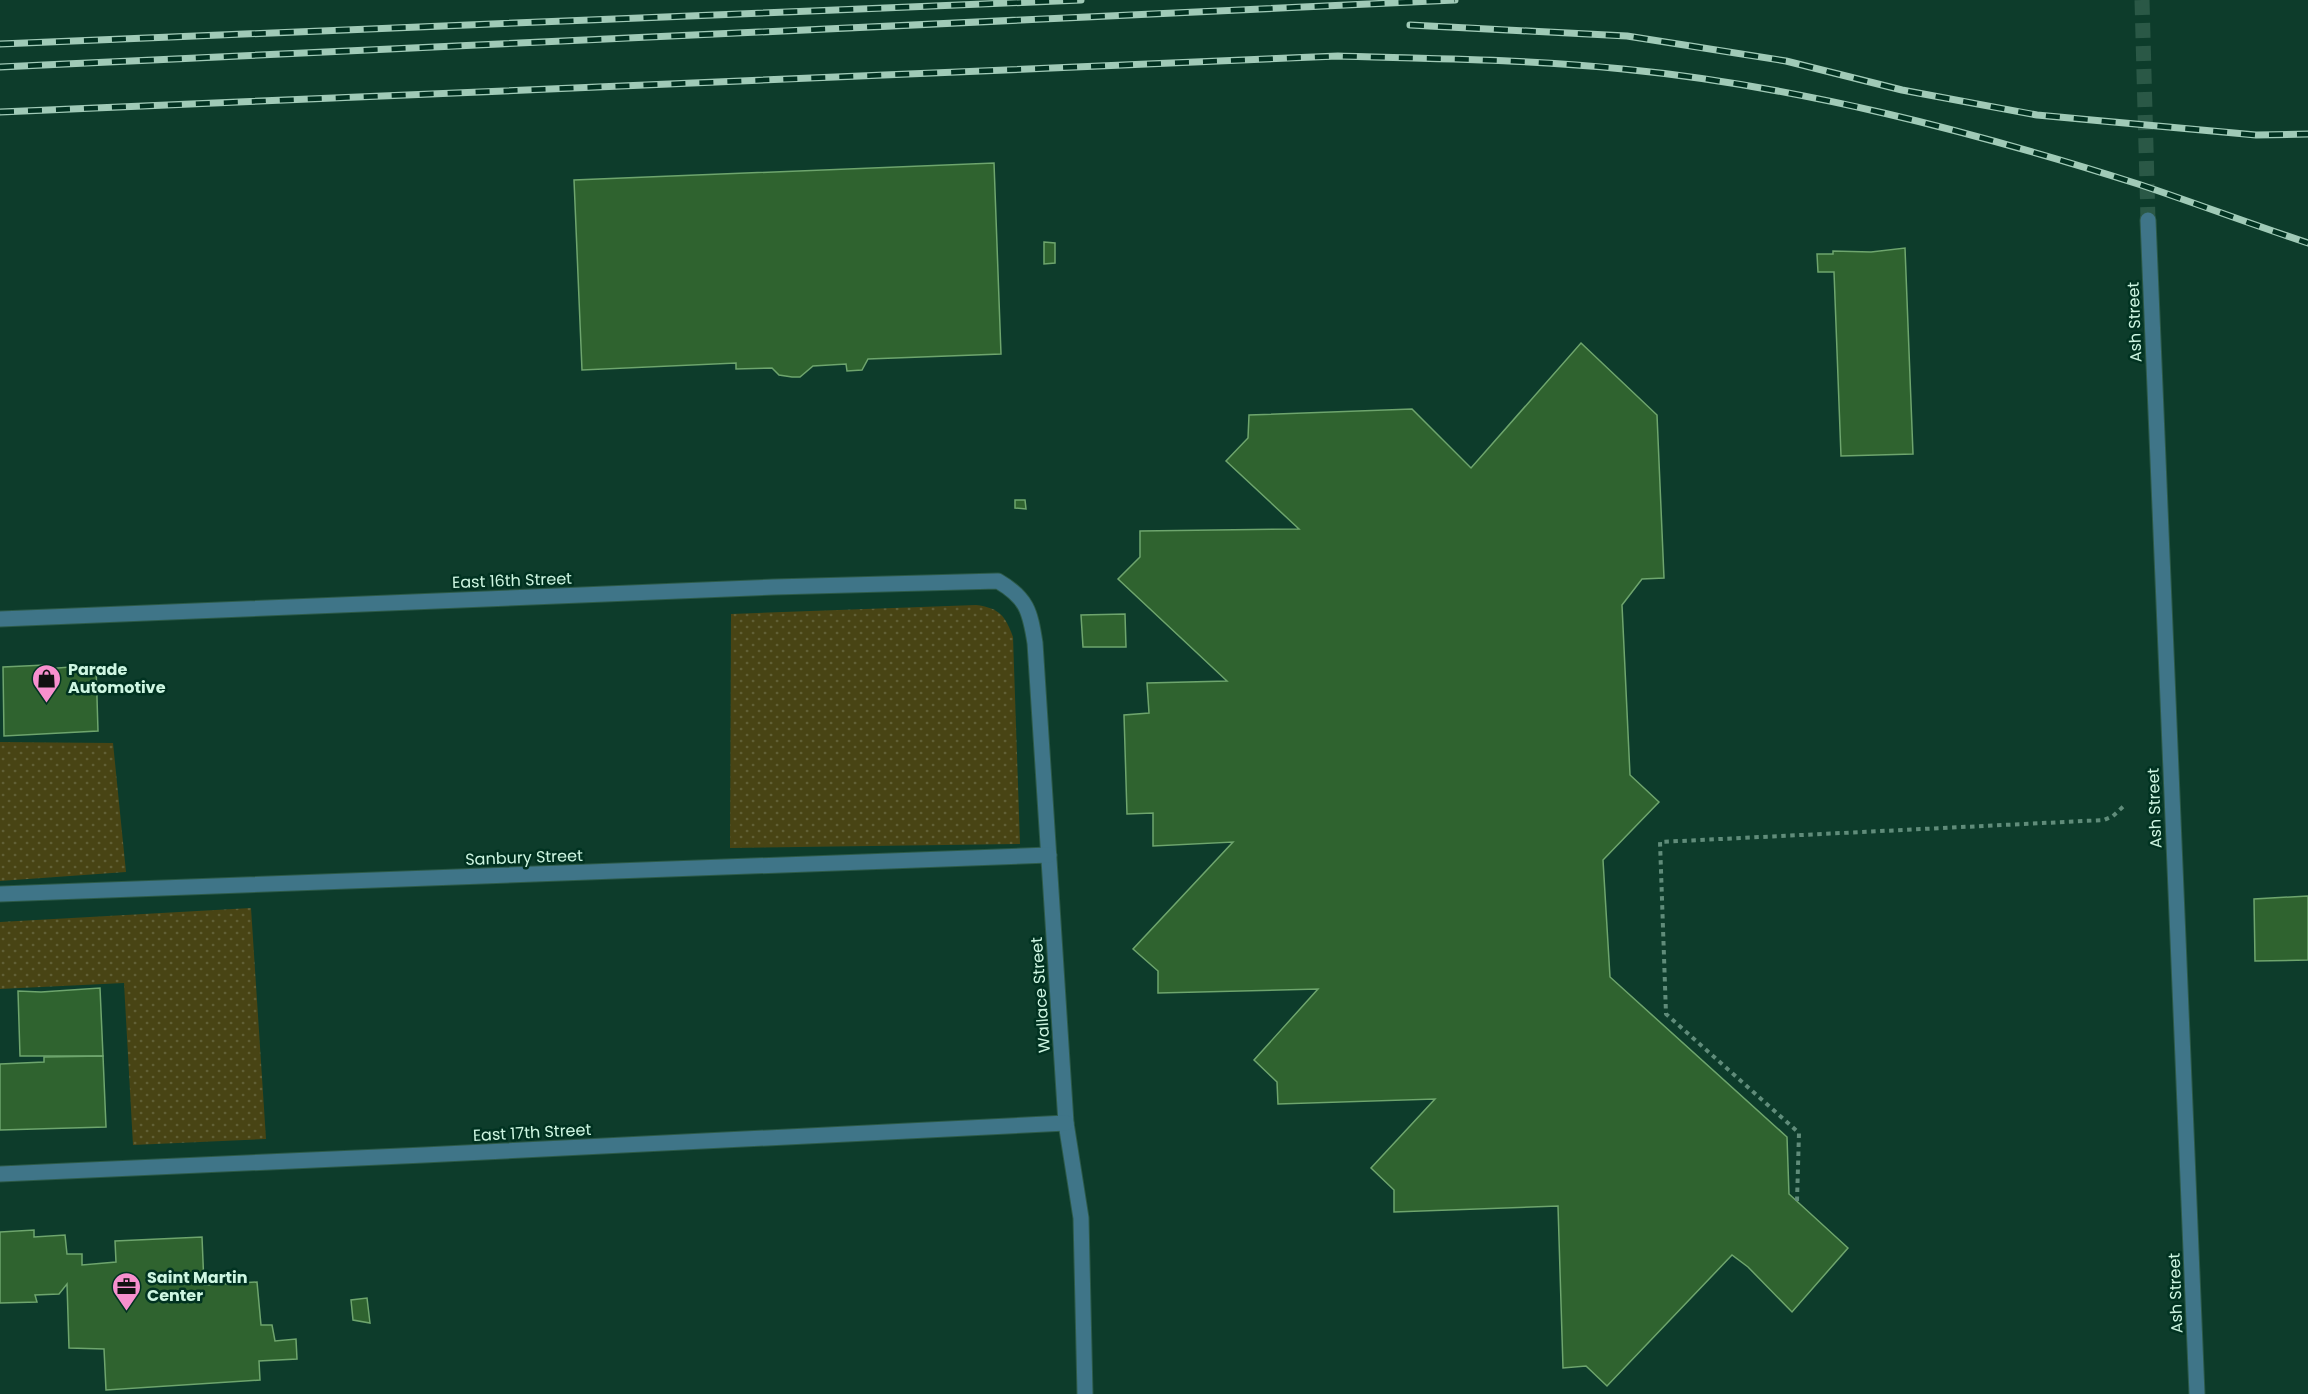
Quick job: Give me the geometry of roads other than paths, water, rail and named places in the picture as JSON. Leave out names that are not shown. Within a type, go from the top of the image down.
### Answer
[{"type":"street","name":"Ash Street","points":[[2148,220],[2197,1394]]},
{"type":"street","name":"East 16th Street","points":[[0,619],[762,588],[998,581],[1021,597]]},
{"type":"street","name":"Wallace Street","points":[[1021,597],[1031,615],[1035,643],[1066,1123],[1081,1218],[1084,1394]]},
{"type":"street","name":"Sanbury Street","points":[[0,894],[1048,855]]},
{"type":"street","name":"East 17th Street","points":[[0,1174],[1066,1123]]},
{"type":"tunnel","points":[[2142,0],[2148,220]]},
{"type":"railway","points":[[0,44],[1081,0]]},
{"type":"railway","points":[[0,67],[1455,0]]},
{"type":"railway","points":[[1410,25],[1627,36],[1786,61],[1902,90],[2037,115],[2256,135],[2308,134]]},
{"type":"railway","points":[[0,112],[1338,56],[1552,63],[1689,77],[1754,87],[1884,113],[2012,146],[2138,184],[2308,243]]},
{"type":"place","name":"Parade Automotive","points":[[47,704]]},
{"type":"place","name":"Saint Martin Center","points":[[126,1312]]}]
